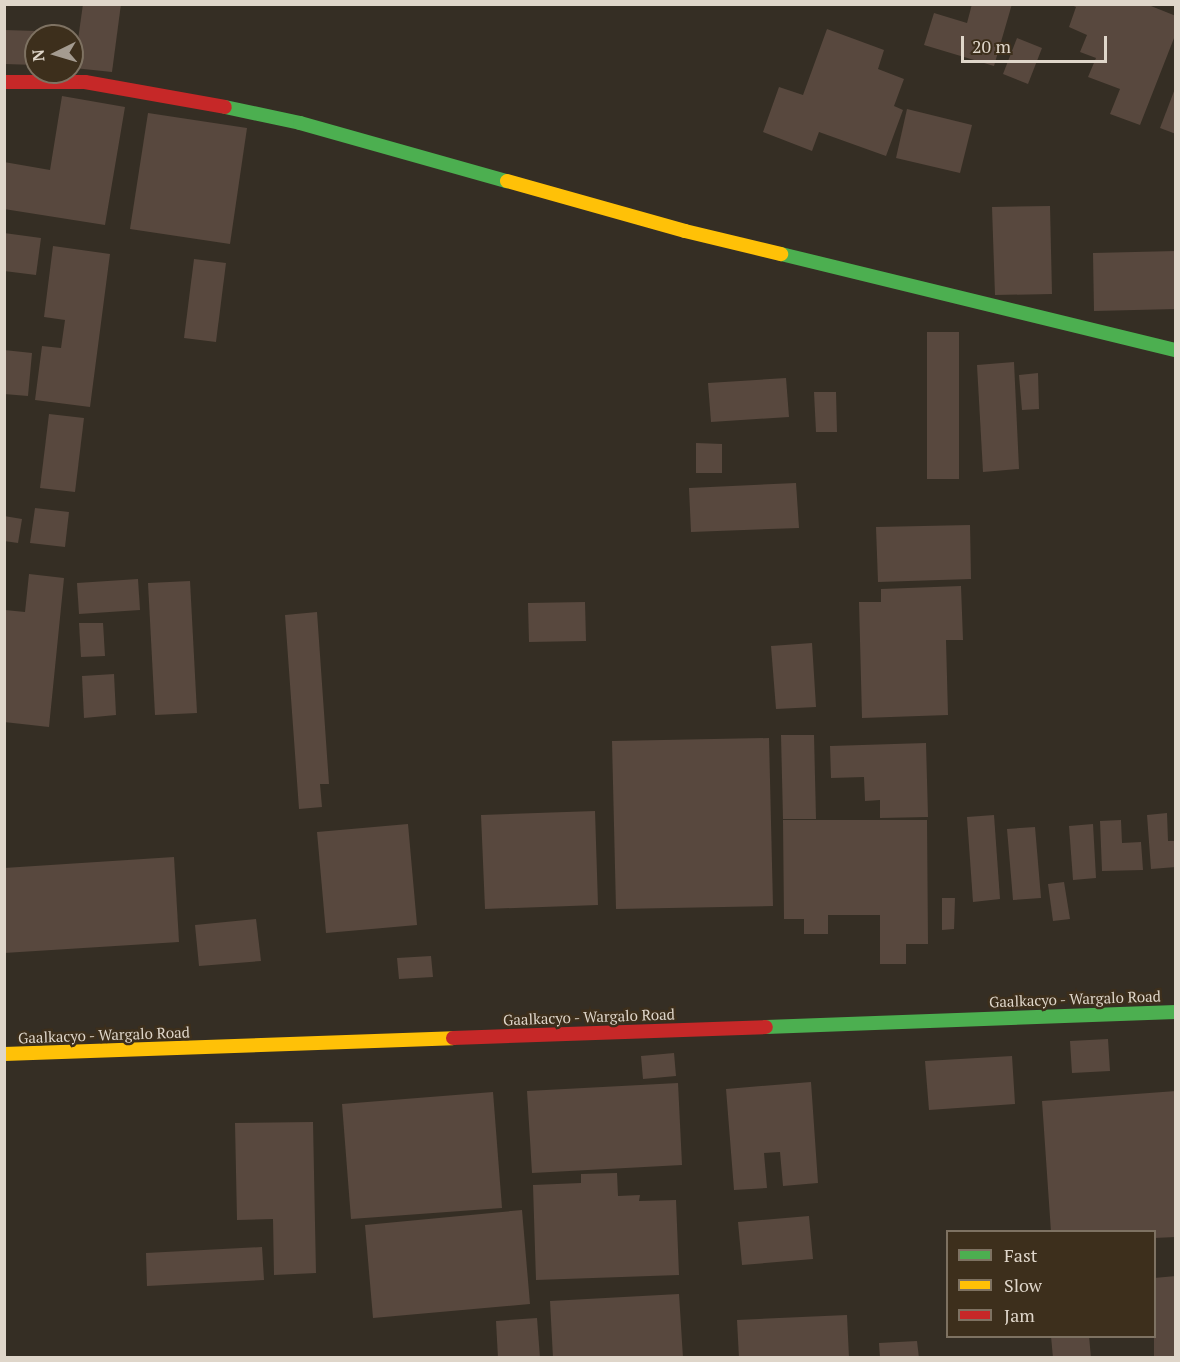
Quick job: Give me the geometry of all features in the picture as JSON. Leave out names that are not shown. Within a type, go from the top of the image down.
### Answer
[{"type":"street","points":[[4,82],[85,82],[176,97],[300,123],[685,231],[1176,350]]},
{"type":"street","name":"Gaalkacyo - Wargalo Road","points":[[4,1054],[1176,1012]]},
{"type":"building","points":[[83,4],[121,4],[112,72],[84,69],[84,24],[80,24]]},
{"type":"building","points":[[972,4],[1012,4],[994,66],[924,45],[934,13],[967,23]]},
{"type":"building","points":[[1069,4],[1146,4],[1176,16],[1176,33],[1140,125],[1110,114],[1120,89],[1088,77],[1096,58],[1080,52],[1087,35],[1069,27],[1076,7]]},
{"type":"building","points":[[827,29],[884,50],[878,69],[904,79],[894,106],[903,110],[886,156],[819,132],[812,151],[763,132],[779,87],[803,95]]},
{"type":"building","points":[[4,30],[24,31],[24,65],[4,64]]},
{"type":"building","points":[[1017,38],[1042,48],[1028,84],[1003,74]]},
{"type":"building","points":[[1176,86],[1176,134],[1160,128]]},
{"type":"building","points":[[62,96],[125,107],[105,225],[4,209],[4,162],[50,170]]},
{"type":"building","points":[[907,109],[972,125],[960,173],[896,158]]},
{"type":"building","points":[[148,113],[247,128],[230,244],[130,229]]},
{"type":"building","points":[[1050,206],[1052,294],[995,295],[992,207]]},
{"type":"building","points":[[4,233],[41,238],[36,275],[4,271]]},
{"type":"building","points":[[53,246],[110,254],[90,407],[35,400],[42,346],[61,348],[65,320],[44,317]]},
{"type":"building","points":[[1176,251],[1176,309],[1094,311],[1093,253]]},
{"type":"building","points":[[194,259],[226,263],[216,342],[184,338]]},
{"type":"building","points":[[927,332],[959,332],[959,479],[927,479]]},
{"type":"building","points":[[4,350],[32,353],[28,396],[4,394]]},
{"type":"building","points":[[1014,362],[1019,469],[983,472],[977,365]]},
{"type":"building","points":[[1038,373],[1039,409],[1022,410],[1019,375]]},
{"type":"building","points":[[786,378],[789,417],[711,422],[708,383]]},
{"type":"building","points":[[814,392],[836,392],[837,432],[816,432]]},
{"type":"building","points":[[49,414],[84,418],[75,492],[40,488]]},
{"type":"building","points":[[696,443],[722,444],[722,473],[696,473]]},
{"type":"building","points":[[796,483],[799,528],[691,532],[689,488]]},
{"type":"building","points":[[35,508],[69,512],[65,547],[30,543]]},
{"type":"building","points":[[4,516],[22,519],[18,543],[4,541]]},
{"type":"building","points":[[970,525],[971,579],[878,582],[876,527]]},
{"type":"building","points":[[29,574],[64,578],[49,727],[4,722],[5,610],[25,612]]},
{"type":"building","points":[[138,579],[140,610],[79,614],[77,583]]},
{"type":"building","points":[[190,581],[197,713],[155,715],[148,583]]},
{"type":"building","points":[[961,586],[963,640],[946,640],[948,715],[862,718],[859,602],[881,602],[881,589]]},
{"type":"building","points":[[585,602],[586,641],[529,642],[528,603]]},
{"type":"building","points":[[317,612],[329,784],[320,784],[322,807],[299,809],[285,615]]},
{"type":"building","points":[[79,623],[103,623],[105,656],[81,657]]},
{"type":"building","points":[[812,643],[816,707],[776,709],[771,646]]},
{"type":"building","points":[[114,674],[116,715],[84,718],[82,676]]},
{"type":"building","points":[[781,735],[814,735],[816,819],[783,819]]},
{"type":"building","points":[[769,738],[773,906],[616,909],[612,741]]},
{"type":"building","points":[[926,743],[928,817],[880,818],[880,800],[865,801],[864,777],[831,778],[830,746]]},
{"type":"building","points":[[595,811],[598,905],[485,909],[481,815]]},
{"type":"building","points":[[1167,813],[1168,841],[1176,841],[1176,867],[1151,869],[1147,815]]},
{"type":"building","points":[[994,815],[1000,899],[973,902],[967,817]]},
{"type":"building","points":[[783,820],[927,820],[928,944],[906,944],[906,964],[880,964],[880,915],[828,915],[828,934],[804,934],[804,919],[784,919]]},
{"type":"building","points":[[1121,820],[1122,843],[1141,842],[1143,870],[1102,871],[1100,821]]},
{"type":"building","points":[[408,824],[417,925],[326,933],[317,832]]},
{"type":"building","points":[[1093,824],[1096,878],[1073,880],[1069,826]]},
{"type":"building","points":[[1035,827],[1041,898],[1013,900],[1007,829]]},
{"type":"building","points":[[174,857],[179,942],[4,953],[4,868]]},
{"type":"building","points":[[1064,882],[1070,919],[1053,921],[1048,884]]},
{"type":"building","points":[[942,898],[955,898],[954,929],[942,930]]},
{"type":"building","points":[[256,919],[261,961],[199,966],[195,925]]},
{"type":"building","points":[[431,956],[433,977],[399,979],[397,958]]},
{"type":"building","points":[[1108,1039],[1110,1071],[1072,1073],[1070,1041]]},
{"type":"building","points":[[674,1053],[676,1076],[643,1079],[641,1056]]},
{"type":"building","points":[[1012,1056],[1015,1104],[929,1110],[925,1061]]},
{"type":"building","points":[[811,1082],[818,1183],[783,1186],[780,1152],[764,1153],[767,1188],[734,1190],[726,1089]]},
{"type":"building","points":[[678,1083],[682,1165],[532,1173],[527,1091]]},
{"type":"building","points":[[1176,1091],[1176,1237],[1156,1238],[1156,1230],[1051,1230],[1042,1101]]},
{"type":"building","points":[[493,1092],[502,1208],[351,1219],[342,1104]]},
{"type":"building","points":[[313,1122],[316,1273],[274,1275],[273,1219],[237,1220],[235,1123]]},
{"type":"building","points":[[617,1173],[618,1196],[640,1195],[639,1201],[676,1200],[679,1275],[536,1280],[533,1185],[581,1183],[581,1174]]},
{"type":"building","points":[[522,1210],[530,1304],[373,1318],[365,1225]]},
{"type":"building","points":[[809,1216],[813,1259],[742,1265],[738,1222]]},
{"type":"building","points":[[262,1247],[264,1280],[147,1286],[146,1253]]},
{"type":"building","points":[[1176,1276],[1176,1358],[1154,1358],[1156,1278]]},
{"type":"building","points":[[679,1294],[683,1358],[553,1358],[550,1301]]},
{"type":"building","points":[[847,1315],[849,1358],[739,1358],[737,1320]]},
{"type":"building","points":[[537,1318],[540,1358],[498,1358],[496,1321]]},
{"type":"building","points":[[1051,1338],[1089,1338],[1091,1358],[1053,1358]]},
{"type":"building","points":[[917,1341],[919,1358],[880,1358],[879,1343]]},
{"type":"traffic: fast","points":[[225,107],[300,123],[507,181]]},
{"type":"traffic: fast","points":[[781,254],[1176,350]]},
{"type":"traffic: fast","points":[[766,1027],[1176,1012]]},
{"type":"traffic: slow","points":[[507,181],[685,231],[781,254]]},
{"type":"traffic: slow","points":[[4,1054],[453,1038]]},
{"type":"traffic: jam","points":[[4,82],[85,82],[225,107]]},
{"type":"traffic: jam","points":[[453,1038],[766,1027]]}]
